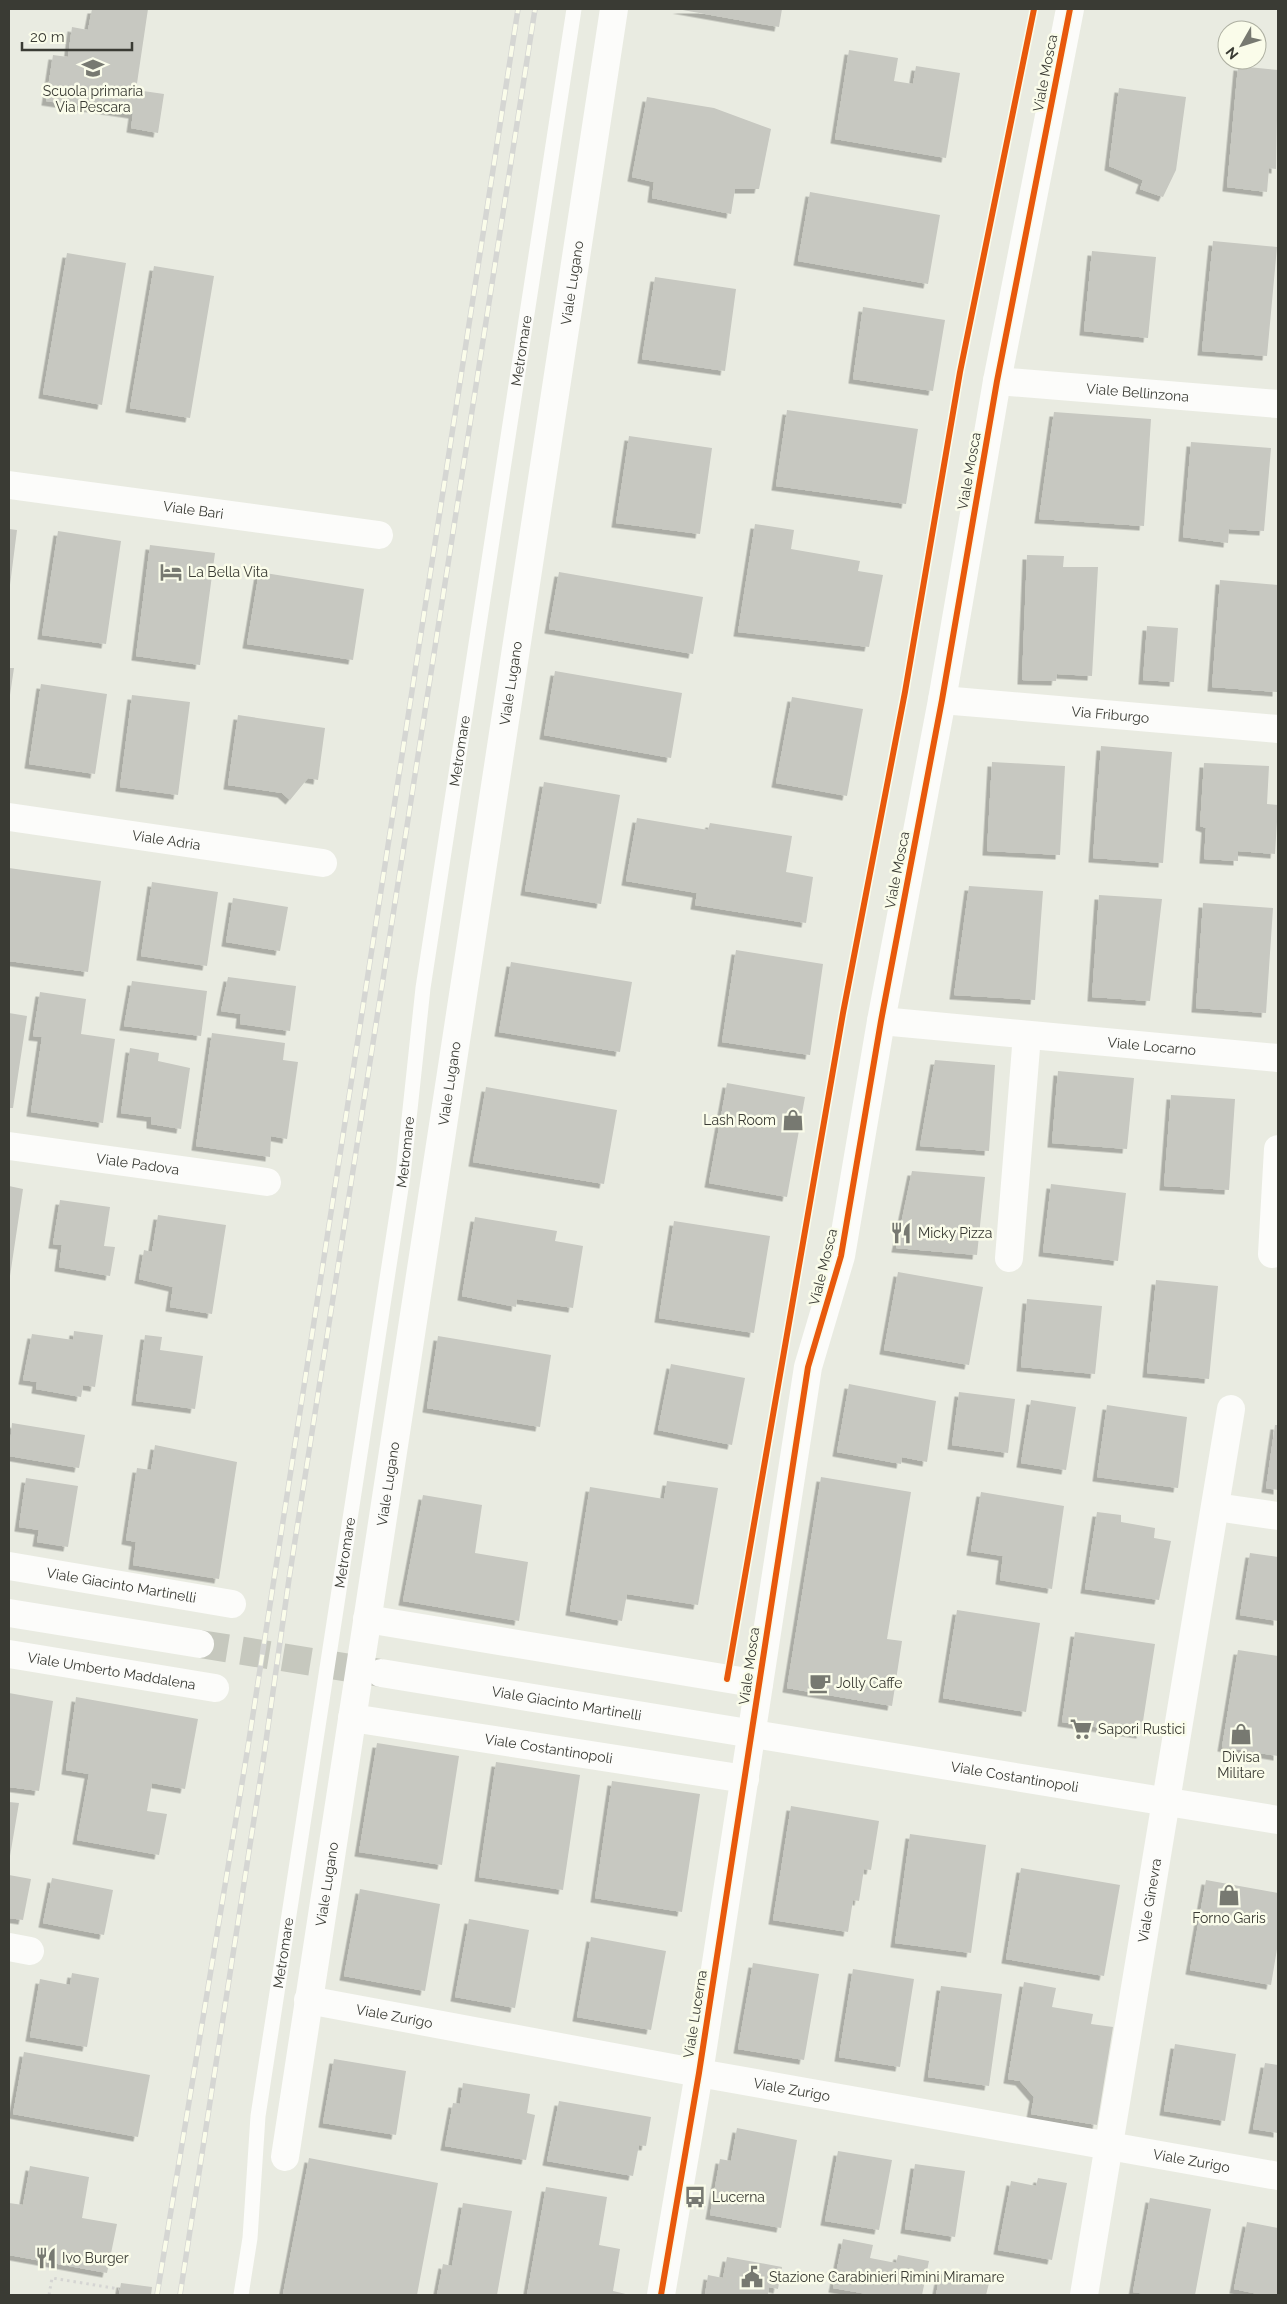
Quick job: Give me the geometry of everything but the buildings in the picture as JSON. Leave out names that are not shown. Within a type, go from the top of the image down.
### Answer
[{"type":"street","name":"Viale Lugano","points":[[285,2157],[614,9]]},
{"type":"street","name":"Viale Mosca","points":[[752,1735],[808,1368],[841,1256],[881,1021],[942,700],[997,381],[1070,9]]},
{"type":"street","name":"Viale Bellinzona","points":[[997,381],[1278,404]]},
{"type":"street","name":"Viale Bari","points":[[9,485],[379,535]]},
{"type":"street","name":"Via Friburgo","points":[[942,700],[1278,729]]},
{"type":"street","name":"Viale Adria","points":[[9,817],[323,863]]},
{"type":"street","name":"Viale Locarno","points":[[881,1021],[1278,1058]]},
{"type":"street","points":[[1009,1258],[1027,1036]]},
{"type":"street","name":"Viale Padova","points":[[9,1146],[267,1182]]},
{"type":"street","points":[[1272,1254],[1278,1150]]},
{"type":"street","name":"Viale Ginevra","points":[[1084,2295],[1231,1409]]},
{"type":"street","points":[[1216,1507],[1278,1516]]},
{"type":"street","name":"Viale Giacinto Martinelli","points":[[9,1566],[232,1604]]},
{"type":"street","points":[[9,1613],[200,1644]]},
{"type":"street","points":[[367,1619],[759,1684]]},
{"type":"street","name":"Viale Umberto Maddalena","points":[[9,1654],[215,1688]]},
{"type":"street","name":"Viale Giacinto Martinelli","points":[[381,1673],[752,1735]]},
{"type":"street","name":"Viale Costantinopoli","points":[[352,1718],[745,1779]]},
{"type":"street","name":"Viale Costantinopoli","points":[[752,1735],[1278,1820]]},
{"type":"street","name":"Viale Lucerna","points":[[661,2295],[699,2073],[752,1735]]},
{"type":"street","name":"Viale Zurigo","points":[[308,2000],[699,2073],[1278,2176]]},
{"type":"lane","name":"Metromare","points":[[240,2295],[250,2238],[258,2116],[283,1967],[402,1185],[423,988],[574,9]]},
{"type":"path","points":[[49,2295],[52,2278],[119,2289]]},
{"type":"tunnel","points":[[200,1644],[381,1673]]},
{"type":"railway","points":[[157,2295],[247,1753],[518,9]]},
{"type":"railway","points":[[180,2295],[264,1755],[289,1579],[535,9]]},
{"type":"cycle path","points":[[727,1679],[843,1013],[905,692],[960,372],[1034,9]]},
{"type":"cycle path","points":[[661,2295],[699,2073],[808,1367],[841,1256],[881,1021],[942,700],[997,381],[1070,9]]},
{"type":"place","name":"Scuola primaria Via Pescara","points":[[93,68]]},
{"type":"place","name":"La Bella Vita","points":[[171,572]]},
{"type":"place","name":"Lash Room","points":[[793,1120]]},
{"type":"place","name":"Micky Pizza","points":[[901,1233]]},
{"type":"place","name":"Jolly Caffe","points":[[820,1683]]},
{"type":"place","name":"Sapori Rustici","points":[[1081,1729]]},
{"type":"place","name":"Divisa Militare","points":[[1241,1734]]},
{"type":"place","name":"Forno Garis","points":[[1229,1895]]},
{"type":"place","name":"Lucerna","points":[[695,2197]]},
{"type":"place","name":"Ivo Burger","points":[[46,2258]]},
{"type":"place","name":"Stazione Carabinieri Rimini Miramare","points":[[752,2277]]}]
